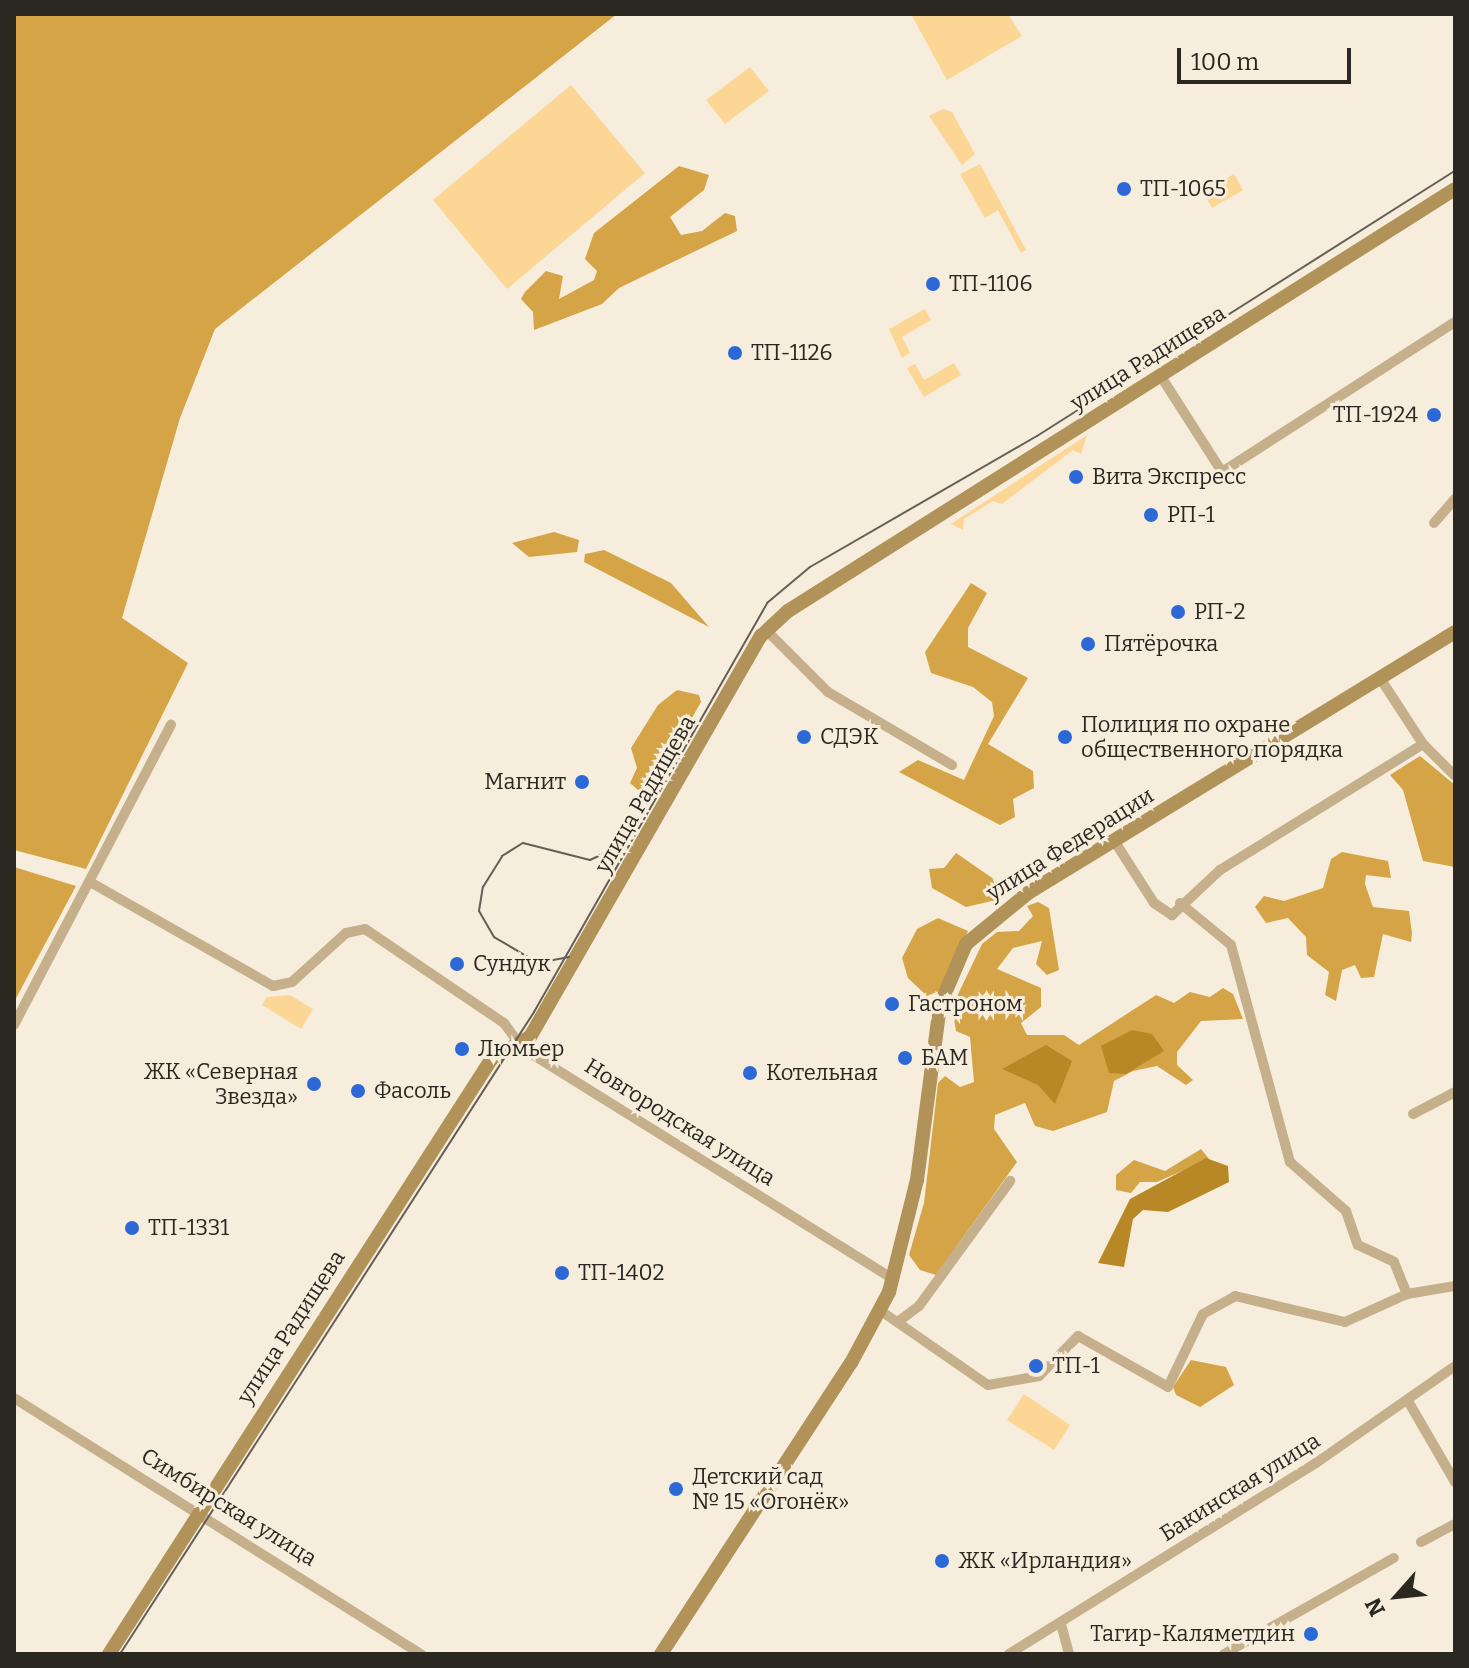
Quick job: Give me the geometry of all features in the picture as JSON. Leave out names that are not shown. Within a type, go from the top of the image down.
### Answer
[{"type":"street","name":"улица Радищева","points":[[109,1654],[492,1058],[522,1048],[766,630],[1455,189]]},
{"type":"street","points":[[1160,375],[1222,472],[1455,322]]},
{"type":"street","points":[[1434,523],[1455,499]]},
{"type":"street","points":[[766,630],[825,690],[952,765]]},
{"type":"street","name":"улица Федерации","points":[[661,1654],[881,1311],[893,1279],[953,966],[992,917],[1455,632]]},
{"type":"street","points":[[1380,678],[1423,744],[1455,776]]},
{"type":"street","points":[[14,1025],[171,725]]},
{"type":"street","points":[[1115,842],[1154,903],[1172,915],[1180,903],[1220,870],[1423,744]]},
{"type":"street","name":"Новгородская улица","points":[[90,882],[273,986],[292,982],[346,933],[365,929],[504,1023],[522,1048],[893,1279]]},
{"type":"street","points":[[1180,903],[1231,945],[1267,1098],[1290,1162],[1346,1211],[1358,1245],[1394,1262],[1407,1294]]},
{"type":"street","points":[[1413,1114],[1455,1092]]},
{"type":"street","points":[[899,1321],[919,1306],[1010,1181]]},
{"type":"street","points":[[881,1311],[988,1385],[1039,1376],[1078,1336],[1168,1387],[1203,1314],[1235,1296],[1345,1322],[1407,1294],[1455,1286]]},
{"type":"street","name":"Бакинская улица","points":[[1009,1654],[1061,1624],[1408,1401],[1455,1366]]},
{"type":"street","name":"Симбирская улица","points":[[14,1398],[200,1511],[421,1654]]},
{"type":"street","points":[[1408,1401],[1455,1482]]},
{"type":"street","points":[[1421,1542],[1455,1524]]},
{"type":"street","points":[[1224,1654],[1394,1558]]},
{"type":"street","points":[[1061,1624],[1069,1654]]},
{"type":"shaded area","points":[[14,14],[617,14],[215,329],[180,418],[122,618],[188,663],[86,869],[14,850]]},
{"type":"shaded area","points":[[911,14],[1008,14],[1022,36],[947,80]]},
{"type":"shaded area","points":[[750,67],[769,91],[725,124],[706,100]]},
{"type":"shaded area","points":[[571,85],[645,173],[507,289],[433,200]]},
{"type":"shaded area","points":[[943,109],[952,112],[975,154],[962,165],[929,116]]},
{"type":"shaded area","points":[[980,164],[1026,250],[1021,253],[998,210],[985,218],[960,174]]},
{"type":"shaded area","points":[[679,166],[709,175],[704,190],[670,217],[681,235],[702,231],[725,213],[735,216],[737,231],[619,288],[602,304],[534,330],[533,312],[521,299],[525,292],[546,271],[563,276],[559,299],[594,280],[597,271],[585,259],[594,233]]},
{"type":"shaded area","points":[[1234,174],[1243,190],[1212,208],[1203,192]]},
{"type":"shaded area","points":[[925,309],[931,320],[902,337],[910,353],[902,358],[889,329]]},
{"type":"shaded area","points":[[954,363],[961,375],[924,397],[907,368],[915,364],[924,380]]},
{"type":"shaded area","points":[[1087,435],[1081,454],[1073,450],[1002,504],[993,501],[964,519],[963,530],[951,524]]},
{"type":"shaded area","points":[[554,532],[579,540],[577,552],[529,557],[512,543]]},
{"type":"shaded area","points":[[604,550],[671,583],[709,627],[584,562],[585,554]]},
{"type":"shaded area","points":[[971,583],[987,593],[968,628],[968,647],[1028,678],[988,744],[1033,771],[1034,788],[1013,799],[1015,817],[1000,825],[899,772],[918,760],[964,780],[994,716],[992,702],[973,687],[931,673],[925,652]]},
{"type":"shaded area","points":[[677,690],[699,695],[701,702],[654,785],[638,790],[630,783],[637,768],[631,748],[658,705]]},
{"type":"shaded area","points":[[1420,756],[1455,785],[1455,867],[1423,861],[1403,790],[1390,775]]},
{"type":"shaded area","points":[[1342,852],[1388,861],[1391,878],[1366,875],[1365,884],[1373,907],[1409,911],[1412,933],[1411,942],[1383,934],[1374,977],[1361,978],[1355,965],[1342,970],[1336,1001],[1325,995],[1329,972],[1307,955],[1306,937],[1288,918],[1266,923],[1255,907],[1264,896],[1284,901],[1323,888],[1331,859]]},
{"type":"shaded area","points":[[956,853],[998,882],[996,900],[966,907],[932,888],[929,869],[944,868]]},
{"type":"shaded area","points":[[14,867],[76,886],[14,1002]]},
{"type":"shaded area","points":[[1038,902],[1049,908],[1059,970],[1047,975],[1036,964],[1042,941],[1013,948],[997,969],[1041,988],[1041,1007],[1021,1023],[1027,1035],[1064,1035],[1079,1045],[1156,995],[1174,1003],[1190,992],[1210,997],[1223,988],[1233,994],[1243,1019],[1201,1021],[1177,1052],[1177,1065],[1193,1080],[1186,1085],[1157,1066],[1133,1071],[1114,1081],[1107,1112],[1053,1131],[1035,1126],[1025,1103],[995,1115],[994,1129],[1017,1162],[936,1275],[920,1270],[909,1255],[924,1203],[938,1083],[945,1076],[960,1087],[974,1082],[970,1037],[956,1031],[952,1007],[982,944],[997,932],[1019,931],[1033,916],[1027,906]]},
{"type":"shaded area","points":[[938,918],[968,931],[939,991],[927,996],[908,978],[902,958],[917,929]]},
{"type":"shaded area","points":[[290,995],[313,1009],[301,1029],[262,1005],[267,997]]},
{"type":"shaded area","points":[[1132,1030],[1152,1034],[1164,1051],[1126,1074],[1109,1073],[1101,1046]]},
{"type":"shaded area","points":[[1046,1045],[1072,1061],[1055,1104],[1038,1085],[1002,1069]]},
{"type":"shaded area","points":[[1201,1149],[1209,1159],[1157,1182],[1140,1182],[1131,1193],[1116,1190],[1116,1175],[1134,1160],[1165,1171]]},
{"type":"shaded area","points":[[1206,1158],[1228,1166],[1229,1182],[1168,1212],[1143,1210],[1133,1219],[1124,1267],[1098,1263],[1130,1199]]},
{"type":"shaded area","points":[[1191,1360],[1226,1367],[1234,1385],[1200,1407],[1176,1395],[1173,1387]]},
{"type":"shaded area","points":[[1024,1394],[1070,1425],[1054,1450],[1007,1420]]},
{"type":"tram line","points":[[120,1654],[534,1012],[767,603],[810,567],[1037,436],[1455,171]]},
{"type":"tram line","points":[[569,957],[538,963],[494,937],[479,911],[483,887],[502,856],[523,843],[590,860],[626,843]]},
{"type":"place","name":"ТП-1065","points":[[1124,189]]},
{"type":"place","name":"ТП-1106","points":[[933,284]]},
{"type":"place","name":"ТП-1126","points":[[735,353]]},
{"type":"place","name":"ТП-1924","points":[[1434,415]]},
{"type":"place","name":"Вита Экспресс","points":[[1076,477]]},
{"type":"place","name":"РП-1","points":[[1151,515]]},
{"type":"place","name":"РП-2","points":[[1178,612]]},
{"type":"place","name":"Пятёрочка","points":[[1088,644]]},
{"type":"place","name":"СДЭК","points":[[804,737]]},
{"type":"place","name":"Полиция по охране общественного порядка","points":[[1065,737]]},
{"type":"place","name":"Магнит","points":[[582,782]]},
{"type":"place","name":"Сундук","points":[[457,964]]},
{"type":"place","name":"Гастроном","points":[[892,1004]]},
{"type":"place","name":"Люмьер","points":[[462,1049]]},
{"type":"place","name":"БАМ","points":[[905,1058]]},
{"type":"place","name":"Котельная","points":[[750,1073]]},
{"type":"place","name":"ЖК «Северная Звезда»","points":[[314,1084]]},
{"type":"place","name":"Фасоль","points":[[358,1091]]},
{"type":"place","name":"ТП-1331","points":[[132,1228]]},
{"type":"place","name":"ТП-1402","points":[[562,1273]]},
{"type":"place","name":"ТП-1","points":[[1036,1366]]},
{"type":"place","name":"Детский сад № 15 «Огонёк»","points":[[676,1489]]},
{"type":"place","name":"ЖК «Ирландия»","points":[[942,1561]]},
{"type":"place","name":"Тагир-Каляметдин","points":[[1311,1634]]}]
